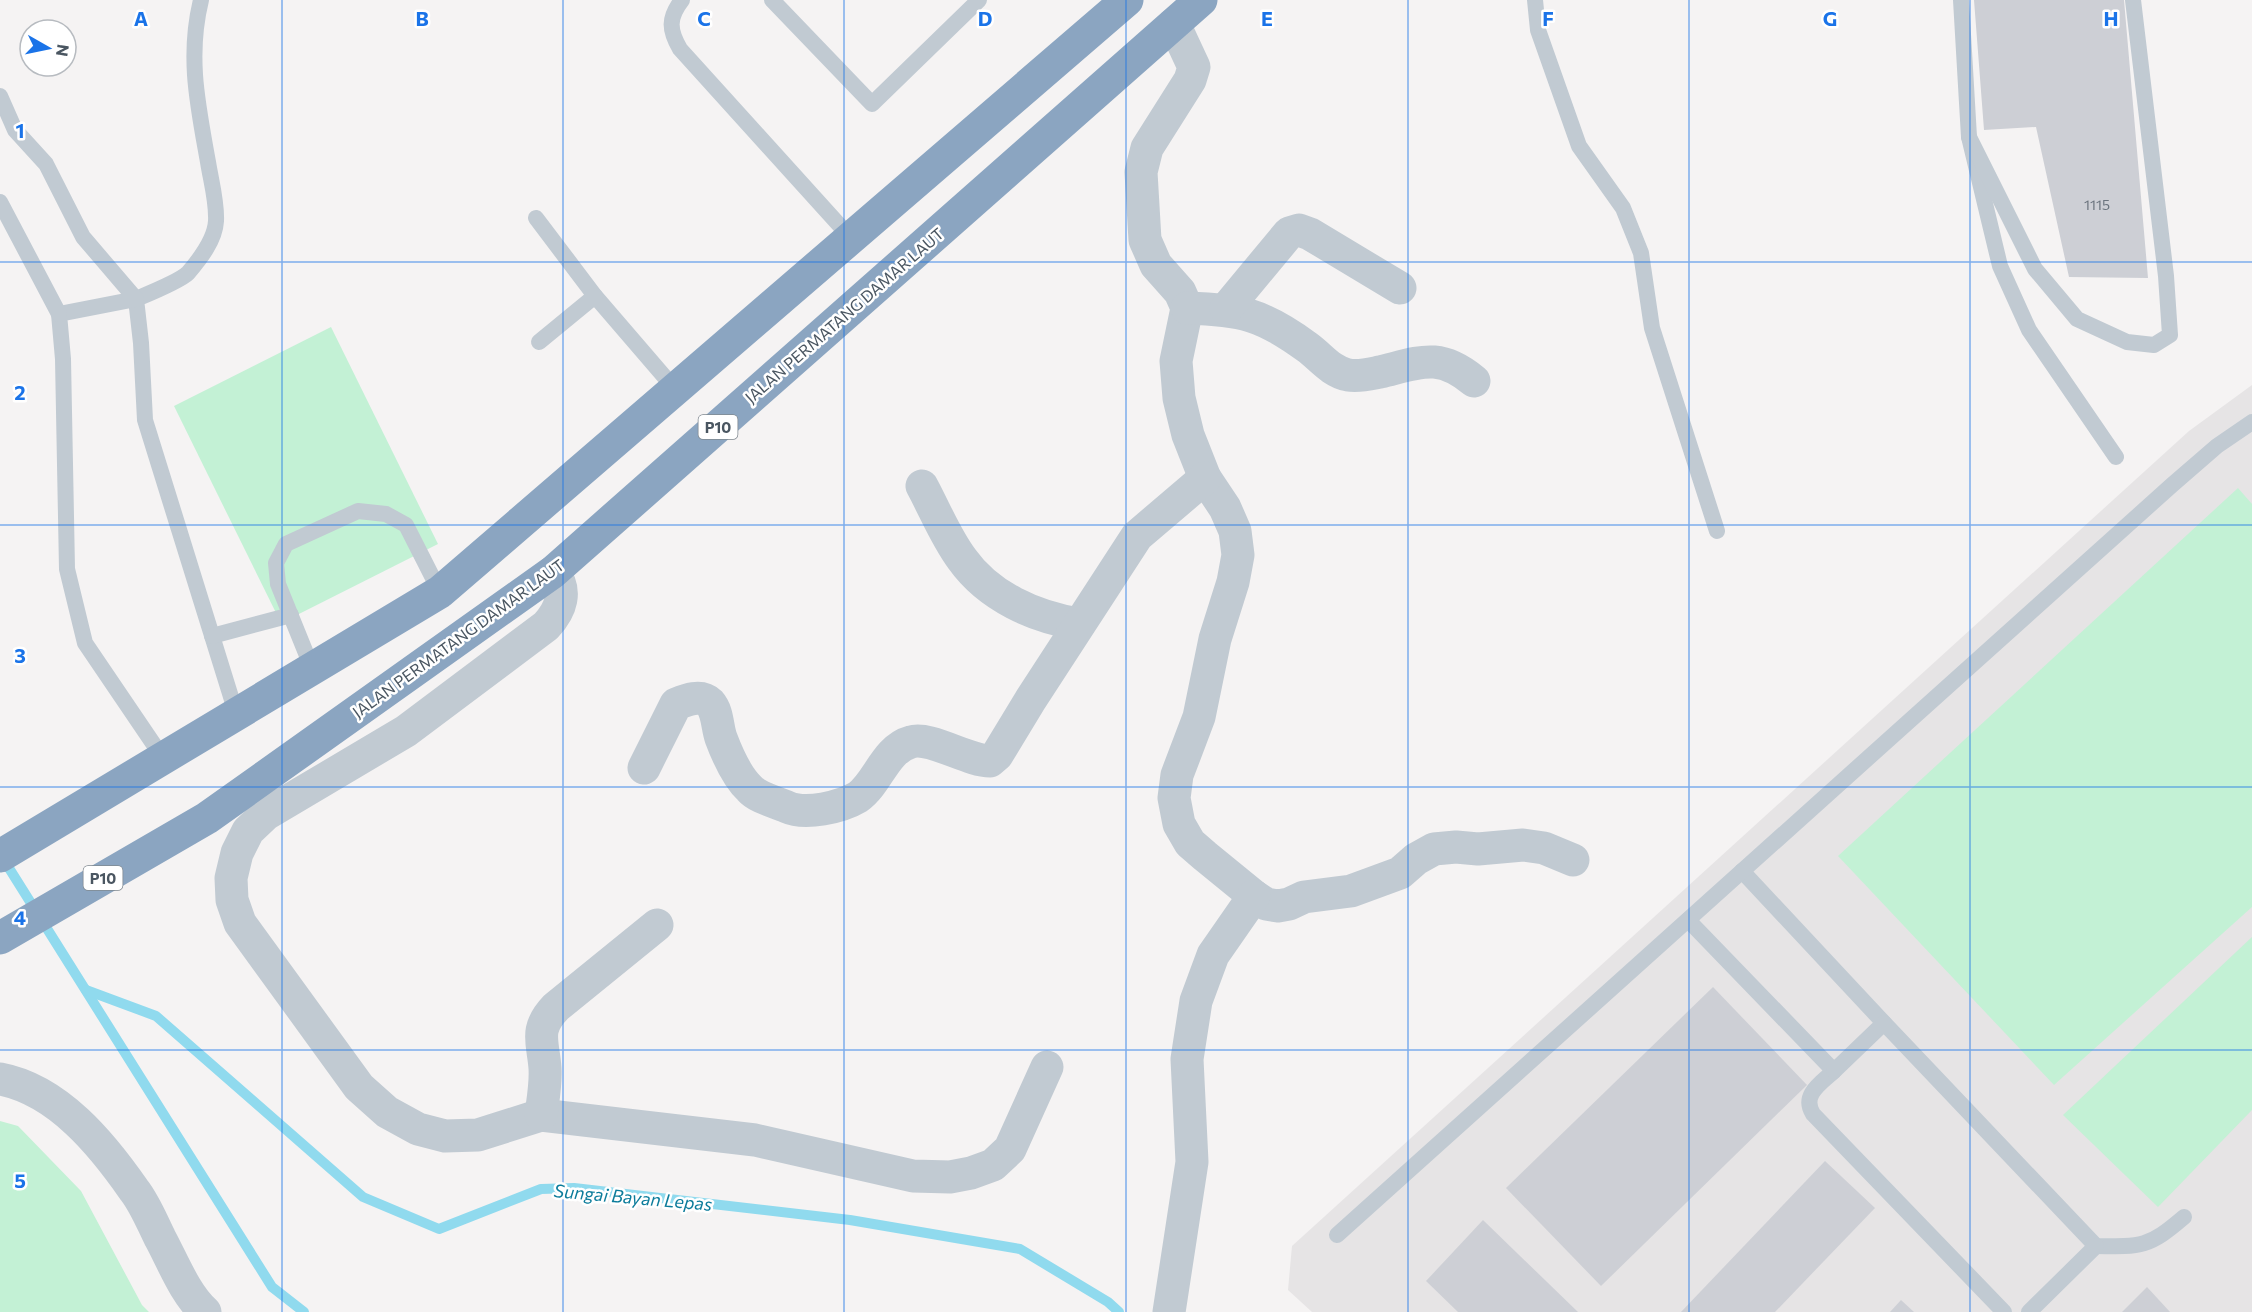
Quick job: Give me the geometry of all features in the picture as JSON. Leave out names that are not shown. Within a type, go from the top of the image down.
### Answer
[{"type":"highway","points":[[0,856],[440,592],[1127,0]]},
{"type":"highway","name":"JALAN PERMATANG DAMAR LAUT","points":[[0,938],[207,818],[553,572],[1201,0]]},
{"type":"street","points":[[1174,24],[1194,67],[1190,80],[1147,148],[1141,172],[1145,240],[1156,266],[1180,292],[1187,308],[1176,361],[1177,379],[1188,435],[1205,478],[1225,508],[1236,531],[1238,555],[1233,582],[1215,639],[1199,717],[1177,775],[1174,798],[1179,824],[1190,843],[1254,896],[1266,904],[1278,906],[1304,897],[1351,891],[1400,873],[1416,859],[1434,849],[1456,847],[1478,849],[1523,845],[1544,848],[1573,860]]},
{"type":"street","points":[[1226,309],[1289,232],[1299,231],[1310,234],[1400,288]]},
{"type":"street","points":[[1187,308],[1226,309],[1253,315],[1276,326],[1309,348],[1330,368],[1348,375],[1365,375],[1418,363],[1440,361],[1459,368],[1474,381]]},
{"type":"street","points":[[644,768],[676,704],[689,699],[709,702],[715,710],[721,739],[737,771],[751,791],[791,808],[811,811],[834,807],[858,797],[897,749],[912,741],[927,743],[980,761],[990,761],[997,755],[1137,536],[1205,478]]},
{"type":"street","points":[[922,486],[962,559],[985,585],[1023,608],[1051,620],[1079,624]]},
{"type":"street","points":[[553,572],[560,580],[562,597],[558,613],[546,626],[406,730],[266,814],[248,831],[237,853],[231,878],[232,900],[240,923],[359,1087],[387,1112],[418,1129],[445,1136],[478,1135],[541,1115],[755,1140],[913,1176],[950,1177],[971,1173],[993,1164],[1010,1149],[1047,1067]]},
{"type":"street","points":[[1171,1307],[1192,1162],[1187,1059],[1196,1001],[1213,955],[1254,896]]},
{"type":"street","points":[[541,1115],[545,1069],[541,1030],[546,1018],[657,925]]},
{"type":"street","points":[[0,1080],[16,1083],[59,1106],[100,1147],[136,1191],[180,1276],[205,1312]]},
{"type":"lane","points":[[59,314],[135,299],[187,275],[207,247],[216,222],[213,190],[198,107],[193,53],[196,21],[201,0]]},
{"type":"lane","points":[[681,0],[671,21],[672,36],[680,49],[851,238]]},
{"type":"lane","points":[[772,0],[872,104],[979,0]]},
{"type":"lane","points":[[1535,0],[1538,30],[1579,147],[1623,208],[1641,253],[1652,328],[1717,531]]},
{"type":"lane","points":[[1961,0],[1969,137],[2000,266],[2029,330],[2116,457]]},
{"type":"lane","points":[[1969,137],[2035,269],[2077,319],[2127,342],[2154,345],[2170,335],[2166,276],[2133,0]]},
{"type":"lane","points":[[0,96],[15,130],[46,164],[83,237],[135,299],[141,343],[145,420],[236,713]]},
{"type":"lane","points":[[0,202],[59,314],[63,359],[67,569],[85,643],[153,764]]},
{"type":"lane","points":[[536,218],[595,296],[675,389]]},
{"type":"lane","points":[[539,342],[595,296]]},
{"type":"lane","points":[[1337,1235],[2217,446],[2252,422]]},
{"type":"lane","points":[[312,668],[278,584],[276,563],[286,544],[358,511],[386,514],[406,525],[440,592]]},
{"type":"lane","points":[[212,636],[291,615]]},
{"type":"lane","points":[[1742,871],[2096,1246],[2134,1247],[2160,1237],[2184,1217]]},
{"type":"lane","points":[[1688,920],[1834,1071]]},
{"type":"lane","points":[[1884,1023],[1813,1092],[1808,1107],[2004,1312]]},
{"type":"lane","points":[[2029,1312],[2096,1246]]},
{"type":"shaded area","points":[[2252,385],[2252,1312],[1312,1312],[1288,1290],[1292,1246],[2189,431]]},
{"type":"green space","points":[[331,327],[438,544],[281,623],[174,406]]},
{"type":"green space","points":[[2238,488],[2252,504],[2252,907],[2054,1085],[1838,856]]},
{"type":"green space","points":[[2252,937],[2252,1110],[2158,1207],[2063,1115]]},
{"type":"green space","points":[[0,1121],[18,1126],[81,1191],[142,1305],[149,1312],[0,1312]]},
{"type":"building","points":[[1974,0],[2124,0],[2148,278],[2069,277],[2036,127],[1984,130]]},
{"type":"building","points":[[1713,987],[1807,1085],[1601,1286],[1506,1188]]},
{"type":"building","points":[[1825,1161],[1875,1208],[1775,1312],[1681,1312]]},
{"type":"building","points":[[1483,1220],[1578,1312],[1458,1312],[1426,1281]]},
{"type":"building","points":[[2147,1287],[2170,1312],[2122,1312]]},
{"type":"building","points":[[1901,1300],[1914,1312],[1890,1312]]},
{"type":"waterway","points":[[2,857],[272,1287],[304,1312]]},
{"type":"waterway","name":"Sungai Bayan Lepas","points":[[86,990],[156,1016],[363,1197],[439,1229],[541,1189],[574,1188],[850,1220],[1020,1249],[1108,1302],[1119,1312]]}]
